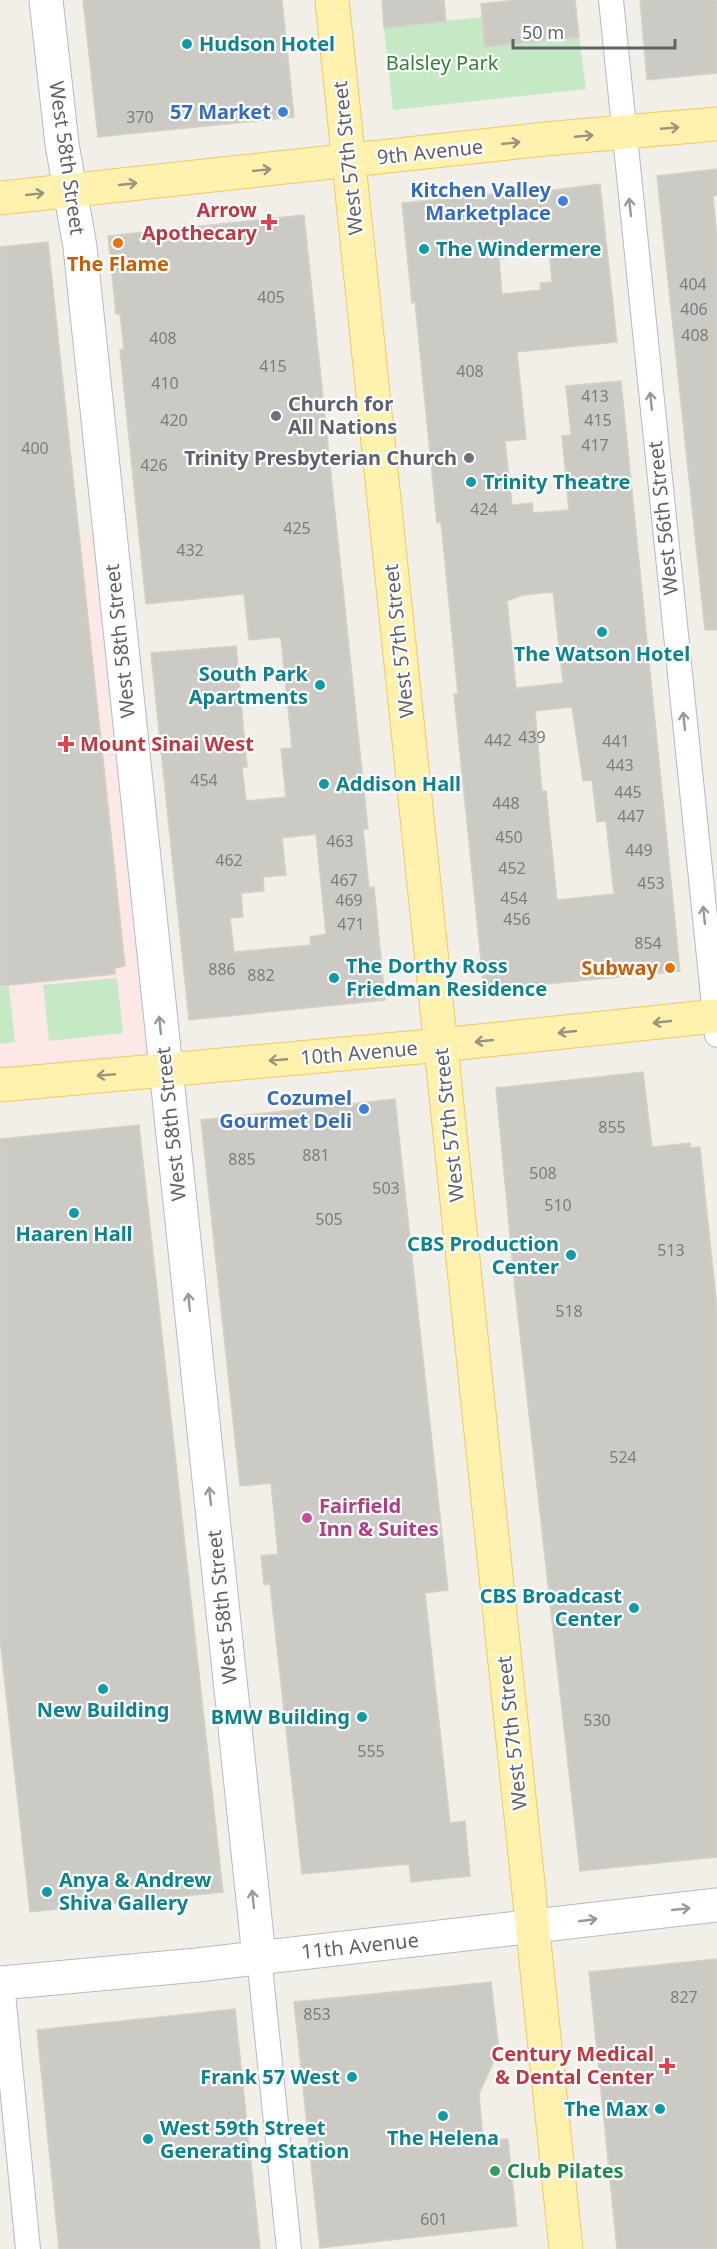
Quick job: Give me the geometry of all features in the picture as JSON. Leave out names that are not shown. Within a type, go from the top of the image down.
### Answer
[{"type":"main road","name":"West 57th Street","points":[[332,0],[566,2249]]},
{"type":"main road","name":"9th Avenue","points":[[0,198],[717,124]]},
{"type":"main road","name":"10th Avenue","points":[[0,1085],[716,1022]]},
{"type":"street","name":"West 58th Street","points":[[46,0],[70,190],[80,247],[289,2249]]},
{"type":"street","name":"West 56th Street","points":[[611,0],[622,133],[716,1022]]},
{"type":"street","name":"11th Avenue","points":[[1,1976],[138,1972],[717,1905]]},
{"type":"street","points":[[1,1976],[27,2249]]},
{"type":"shaded area","name":"Mount Sinai West","points":[[109,533],[165,1070],[0,1085],[0,543]]},
{"type":"green space","name":"Balsley Park","points":[[482,17],[485,47],[579,37],[586,89],[393,110],[384,28]]},
{"type":"green space","points":[[117,978],[123,1033],[49,1041],[43,985]]},
{"type":"green space","points":[[9,986],[15,1042],[0,1044],[0,987]]},
{"type":"building","name":"Hudson Hotel","points":[[83,0],[282,0],[294,117],[98,137]]},
{"type":"building","points":[[382,0],[444,0],[446,21],[384,28]]},
{"type":"building","points":[[517,0],[575,0],[579,37],[485,47],[481,4]]},
{"type":"building","points":[[640,0],[717,0],[717,73],[647,80]]},
{"type":"building","points":[[717,169],[717,195],[713,196],[717,238],[717,630],[705,630],[657,176]]},
{"type":"building","points":[[600,184],[617,342],[517,352],[526,439],[505,441],[512,505],[532,503],[533,513],[569,510],[562,436],[571,435],[566,386],[621,381],[680,971],[484,990],[454,694],[458,694],[441,522],[437,523],[415,302],[412,303],[402,203],[515,192],[515,195]],"holes":[[[549,248],[552,282],[540,283],[541,290],[502,294],[499,259],[511,257],[510,252]],[[553,592],[563,683],[516,688],[507,601],[522,595]],[[572,707],[583,781],[592,780],[597,822],[606,821],[614,894],[557,900],[546,791],[542,791],[535,711]]]},
{"type":"building","points":[[304,215],[368,829],[363,829],[369,888],[374,887],[385,1000],[189,1020],[151,653],[236,646],[247,767],[242,767],[246,801],[286,797],[281,749],[292,748],[281,639],[279,637],[249,640],[244,594],[146,604],[120,350],[124,349],[120,314],[116,314],[108,236]],"holes":[[[316,834],[326,934],[310,937],[311,945],[234,952],[230,918],[243,917],[241,893],[264,891],[263,877],[286,875],[282,838]]]},
{"type":"building","name":"Mount Sinai West","points":[[48,242],[125,966],[115,968],[115,974],[0,986],[0,247]]},
{"type":"building","name":"CBS Broadcast Center","points":[[643,1072],[652,1147],[690,1143],[690,1148],[700,1147],[717,1308],[717,1857],[580,1871],[515,1289],[496,1088]]},
{"type":"building","points":[[395,1099],[448,1590],[425,1593],[450,1823],[465,1821],[470,1876],[411,1882],[409,1864],[302,1874],[270,1584],[264,1585],[261,1556],[278,1554],[271,1483],[240,1486],[201,1120]]},
{"type":"building","name":"New Building","points":[[139,1125],[223,1892],[30,1912],[0,1639],[0,1139]]},
{"type":"building","name":"The Max","points":[[717,1959],[717,2249],[617,2249],[589,1972]]},
{"type":"building","points":[[491,1982],[499,2050],[479,2094],[483,2140],[508,2139],[517,2226],[320,2248],[294,2002]]},
{"type":"building","name":"West 59th Street Generating Station","points":[[235,2009],[260,2249],[59,2249],[37,2030]]},
{"type":"place","name":"Hudson Hotel","points":[[187,44]]},
{"type":"place","name":"57 Market","points":[[283,112]]},
{"type":"place","name":"Kitchen Valley Marketplace","points":[[563,201]]},
{"type":"place","name":"Arrow Apothecary","points":[[269,222]]},
{"type":"place","name":"The Flame","points":[[118,243]]},
{"type":"place","name":"The Windermere","points":[[424,249]]},
{"type":"place","name":"Church for All Nations","points":[[276,416]]},
{"type":"place","name":"Trinity Presbyterian Church","points":[[469,458]]},
{"type":"place","name":"Trinity Theatre","points":[[471,482]]},
{"type":"place","name":"The Watson Hotel","points":[[602,632]]},
{"type":"place","name":"South Park Apartments","points":[[320,685]]},
{"type":"place","name":"Mount Sinai West","points":[[66,744]]},
{"type":"place","name":"Addison Hall","points":[[324,784]]},
{"type":"place","name":"Subway","points":[[670,968]]},
{"type":"place","name":"The Dorthy Ross Friedman Residence","points":[[334,978]]},
{"type":"place","name":"Cozumel Gourmet Deli","points":[[364,1109]]},
{"type":"place","name":"Haaren Hall","points":[[74,1213]]},
{"type":"place","name":"CBS Production Center","points":[[571,1255]]},
{"type":"place","name":"Fairfield Inn & Suites","points":[[307,1518]]},
{"type":"place","name":"CBS Broadcast Center","points":[[634,1608]]},
{"type":"place","name":"New Building","points":[[103,1689]]},
{"type":"place","name":"BMW Building","points":[[362,1717]]},
{"type":"place","name":"Anya & Andrew Shiva Gallery","points":[[47,1892]]},
{"type":"place","name":"Century Medical & Dental Center","points":[[667,2066]]},
{"type":"place","name":"Frank 57 West","points":[[352,2077]]},
{"type":"place","name":"The Max","points":[[660,2109]]},
{"type":"place","name":"The Helena","points":[[443,2116]]},
{"type":"place","name":"West 59th Street Generating Station","points":[[148,2139]]},
{"type":"place","name":"Club Pilates","points":[[495,2171]]}]
